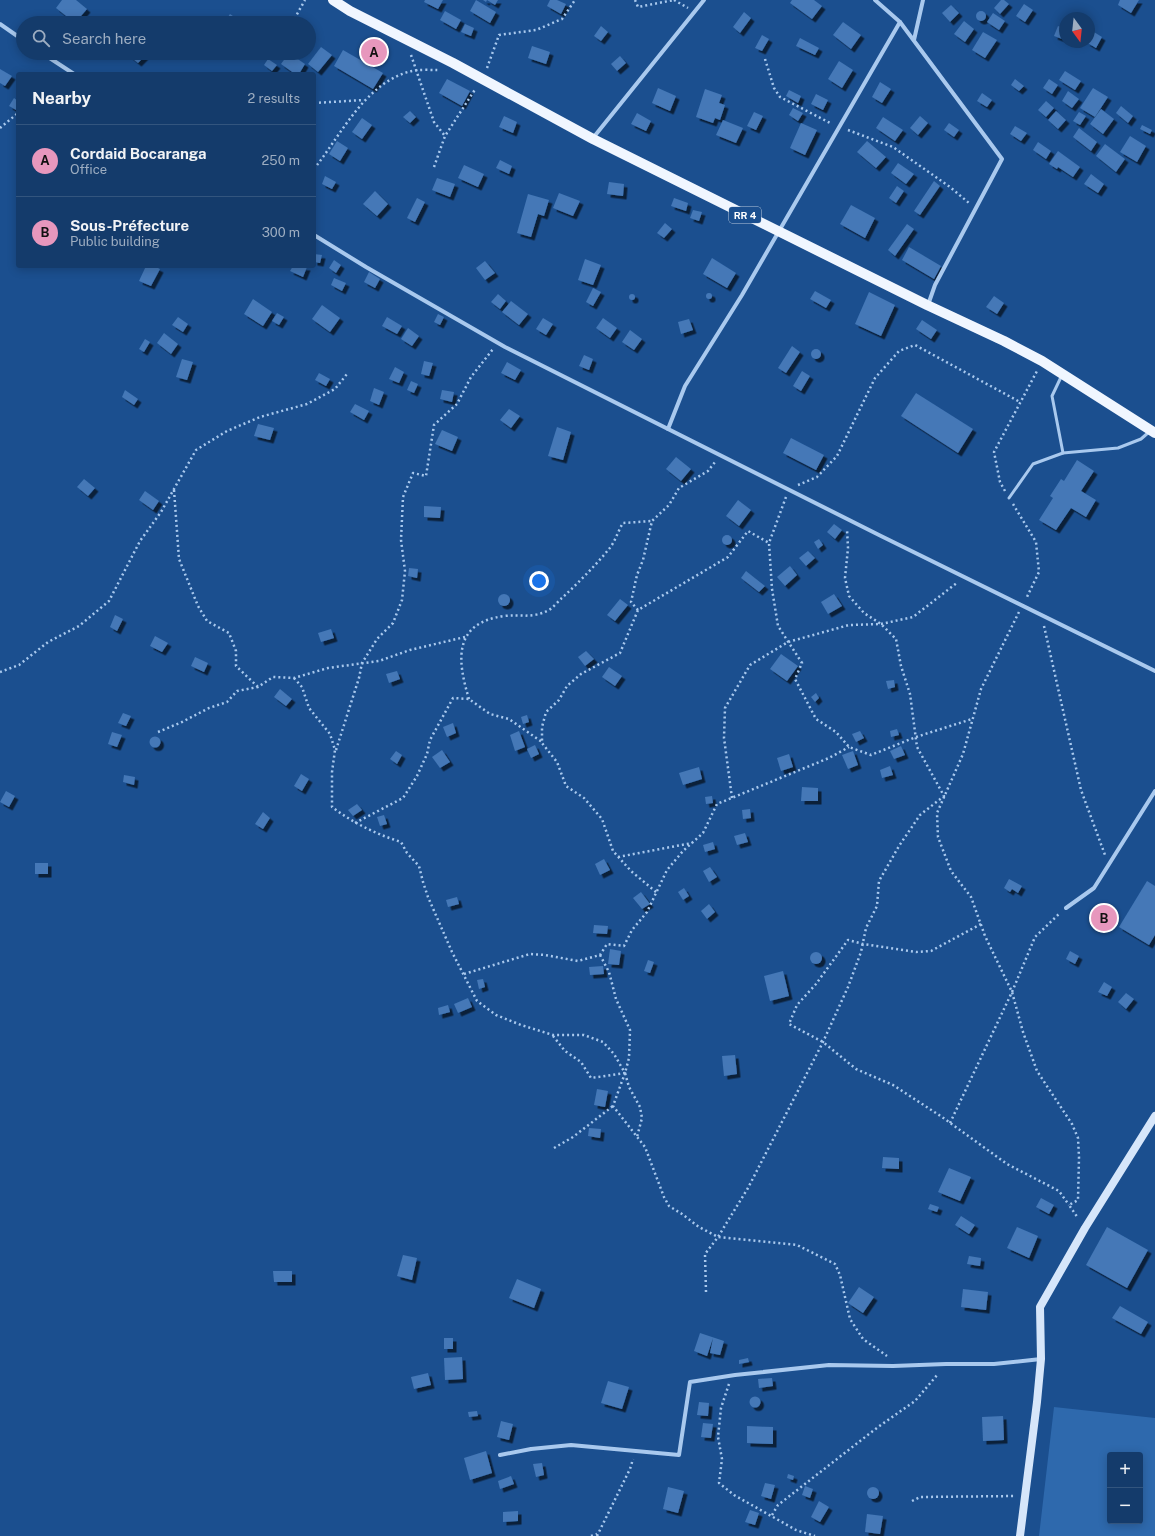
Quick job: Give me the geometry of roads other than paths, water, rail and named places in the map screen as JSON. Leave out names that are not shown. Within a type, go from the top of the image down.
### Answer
[{"type":"main road","name":"RR 4","points":[[333,0],[350,11],[411,40],[592,139],[1042,361],[1153,432]]},
{"type":"street","points":[[592,139],[704,0]]},
{"type":"street","points":[[875,0],[900,22],[1002,159],[935,285],[928,305]]},
{"type":"street","points":[[914,40],[923,0]]},
{"type":"street","points":[[668,429],[685,386],[742,295],[900,22]]},
{"type":"street","points":[[0,24],[16,35]]},
{"type":"street","points":[[53,60],[71,72]]},
{"type":"street","points":[[316,236],[498,343],[788,490],[1155,671]]},
{"type":"street","points":[[1066,908],[1094,888],[1155,791]]},
{"type":"street","points":[[1020,1536],[1037,1402],[1040,1359],[1040,1307],[1085,1228],[1155,1116]]},
{"type":"street","points":[[500,1455],[531,1449],[570,1445],[679,1455],[690,1382],[732,1375],[829,1365],[900,1366],[994,1364],[1040,1359]]},
{"type":"lane","points":[[1062,375],[1052,396],[1063,453]]},
{"type":"lane","points":[[1010,498],[1033,464],[1063,453],[1118,448],[1141,439],[1153,432]]},
{"type":"place","name":"Cordaid Bocaranga","points":[[374,52]]},
{"type":"place","name":"Sous-Préfecture","points":[[1104,918]]}]
